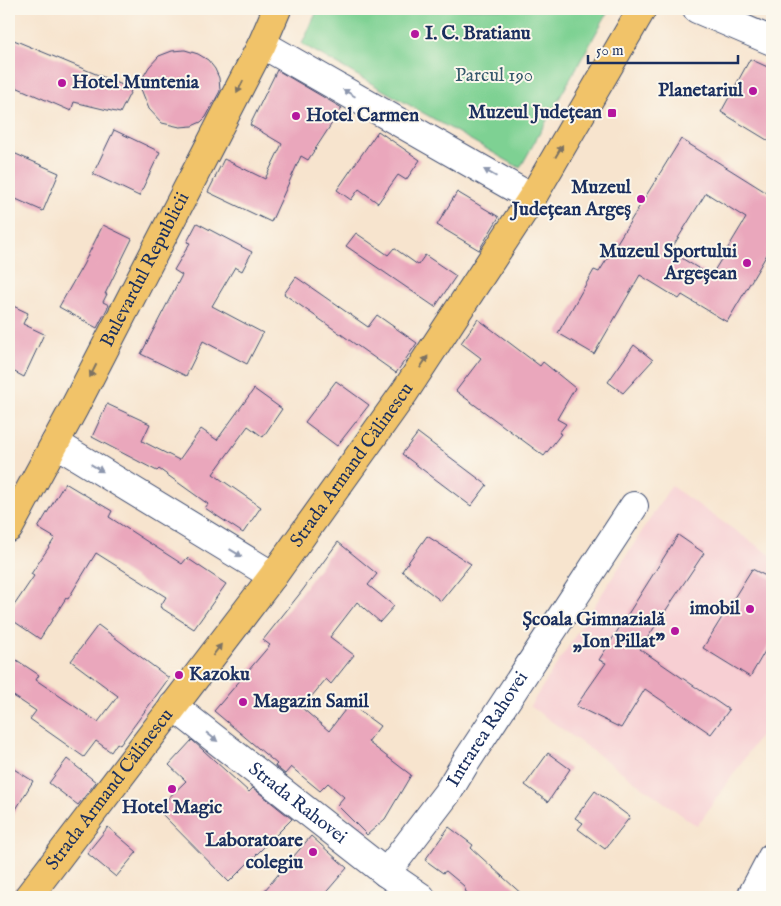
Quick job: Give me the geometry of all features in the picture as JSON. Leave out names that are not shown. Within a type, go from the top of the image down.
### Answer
[{"type":"main road","name":"Bulevardul Republicii","points":[[9,528],[262,44],[278,9]]},
{"type":"main road","name":"Strada Armand Călinescu","points":[[28,897],[273,576],[404,393],[532,198],[642,9]]},
{"type":"street","points":[[697,9],[772,41]]},
{"type":"street","points":[[262,44],[532,198]]},
{"type":"street","points":[[55,443],[273,576]]},
{"type":"street","name":"Intrarea Rahovei","points":[[386,873],[448,792],[634,506]]},
{"type":"street","name":"Strada Rahovei","points":[[173,706],[386,873],[421,897]]},
{"type":"shaded area","name":"Școala Gimnazială „Ion Pillat”","points":[[671,486],[772,556],[772,719],[697,826],[530,706]]},
{"type":"green space","name":"Parcul 190","points":[[318,9],[609,10],[520,168],[302,44]]},
{"type":"building","points":[[9,38],[132,89],[120,113],[74,102],[71,111],[9,84]]},
{"type":"building","points":[[185,50],[198,54],[208,60],[219,78],[220,91],[206,117],[201,122],[192,126],[180,127],[162,123],[149,109],[139,84],[149,67],[159,56],[172,51]]},
{"type":"building","name":"Planetariul","points":[[750,59],[772,69],[772,143],[721,112]]},
{"type":"building","points":[[277,70],[342,108],[308,160],[301,156],[271,222],[208,192],[224,159],[265,179],[282,144],[250,125]]},
{"type":"building","points":[[114,130],[160,152],[139,196],[93,174]]},
{"type":"building","points":[[378,131],[420,160],[406,180],[398,175],[378,203],[359,189],[351,200],[337,190]]},
{"type":"building","points":[[681,139],[772,196],[772,246],[727,322],[682,295],[679,299],[640,275],[594,354],[558,333],[594,270],[599,272]],"holes":[[[706,193],[746,218],[711,276],[670,251]]]},
{"type":"building","points":[[9,151],[59,173],[43,211],[9,196]]},
{"type":"building","points":[[457,192],[499,217],[479,250],[437,225]]},
{"type":"building","points":[[197,223],[252,252],[242,271],[235,267],[212,306],[263,333],[247,364],[203,341],[186,376],[141,354],[182,275],[174,270],[190,243],[187,242]]},
{"type":"building","points":[[103,225],[132,239],[105,294],[107,294],[103,302],[109,305],[97,328],[59,307]]},
{"type":"building","points":[[356,233],[388,255],[394,248],[418,265],[425,255],[456,276],[435,307],[346,246]]},
{"type":"building","points":[[296,277],[368,327],[377,315],[417,343],[396,373],[284,294]]},
{"type":"building","points":[[9,304],[28,313],[23,324],[44,334],[24,377],[9,369]]},
{"type":"building","points":[[478,319],[540,366],[543,362],[575,388],[557,419],[566,424],[559,433],[561,434],[544,456],[456,391],[481,358],[461,343]]},
{"type":"building","points":[[634,345],[653,360],[623,393],[608,382]]},
{"type":"building","points":[[336,381],[369,405],[337,446],[305,422]]},
{"type":"building","points":[[254,389],[282,409],[263,437],[248,426],[213,474],[261,507],[243,533],[205,508],[208,504],[159,469],[157,471],[92,437],[107,404],[150,424],[142,441],[179,460],[201,429],[217,440]]},
{"type":"building","points":[[418,433],[487,485],[471,506],[402,454]]},
{"type":"building","points":[[65,483],[112,511],[109,517],[182,564],[187,558],[226,584],[194,629],[160,607],[166,597],[96,553],[68,599],[66,598],[40,639],[9,618],[9,613],[34,576],[31,574],[55,538],[38,528]]},
{"type":"building","points":[[678,535],[704,553],[640,649],[729,710],[711,734],[645,689],[621,728],[576,706],[606,663],[599,660]]},
{"type":"building","points":[[427,536],[471,564],[441,601],[402,571]]},
{"type":"building","points":[[338,542],[377,574],[368,585],[394,606],[380,622],[357,602],[330,637],[354,655],[331,684],[326,679],[302,708],[329,731],[350,704],[380,726],[368,742],[411,775],[385,819],[367,835],[337,805],[344,797],[328,783],[320,791],[291,767],[285,774],[275,766],[277,764],[214,711],[270,645],[263,640]]},
{"type":"building","name":"imobil","points":[[752,569],[772,579],[772,639],[750,677],[703,648]]},
{"type":"building","points":[[98,625],[169,678],[120,745],[117,743],[111,752],[96,741],[84,757],[30,719],[36,711],[9,693],[9,655],[39,675],[36,680],[98,722],[118,696],[71,661]]},
{"type":"building","points":[[192,740],[249,792],[253,788],[292,819],[229,882],[157,809],[186,781],[169,765]]},
{"type":"building","points":[[548,753],[570,769],[548,802],[525,785]]},
{"type":"building","points":[[67,759],[96,782],[78,805],[49,783]]},
{"type":"building","points":[[9,766],[33,781],[9,821]]},
{"type":"building","points":[[595,791],[630,817],[605,849],[578,829],[583,823],[575,818]]},
{"type":"building","points":[[108,827],[137,852],[116,877],[87,853]]},
{"type":"building","points":[[449,827],[473,845],[471,848],[525,897],[472,897],[466,892],[464,886],[446,871],[443,873],[425,860]]},
{"type":"building","name":"Laboratoare colegiu","points":[[311,836],[347,868],[322,897],[259,897]]},
{"type":"place","name":"I. C. Bratianu","points":[[415,34]]},
{"type":"place","name":"Hotel Muntenia","points":[[62,83]]},
{"type":"place","name":"Planetariul","points":[[753,91]]},
{"type":"place","name":"Muzeul Județean","points":[[612,113]]},
{"type":"place","name":"Hotel Carmen","points":[[296,116]]},
{"type":"place","name":"Muzeul Județean Argeș","points":[[641,199]]},
{"type":"place","name":"Muzeul Sportului Argeșean","points":[[747,263]]},
{"type":"place","name":"imobil","points":[[750,609]]},
{"type":"place","name":"Școala Gimnazială „Ion Pillat”","points":[[675,631]]},
{"type":"place","name":"Kazoku","points":[[179,675]]},
{"type":"place","name":"Magazin Samil","points":[[243,702]]},
{"type":"place","name":"Hotel Magic","points":[[172,789]]},
{"type":"place","name":"Laboratoare colegiu","points":[[313,852]]}]
